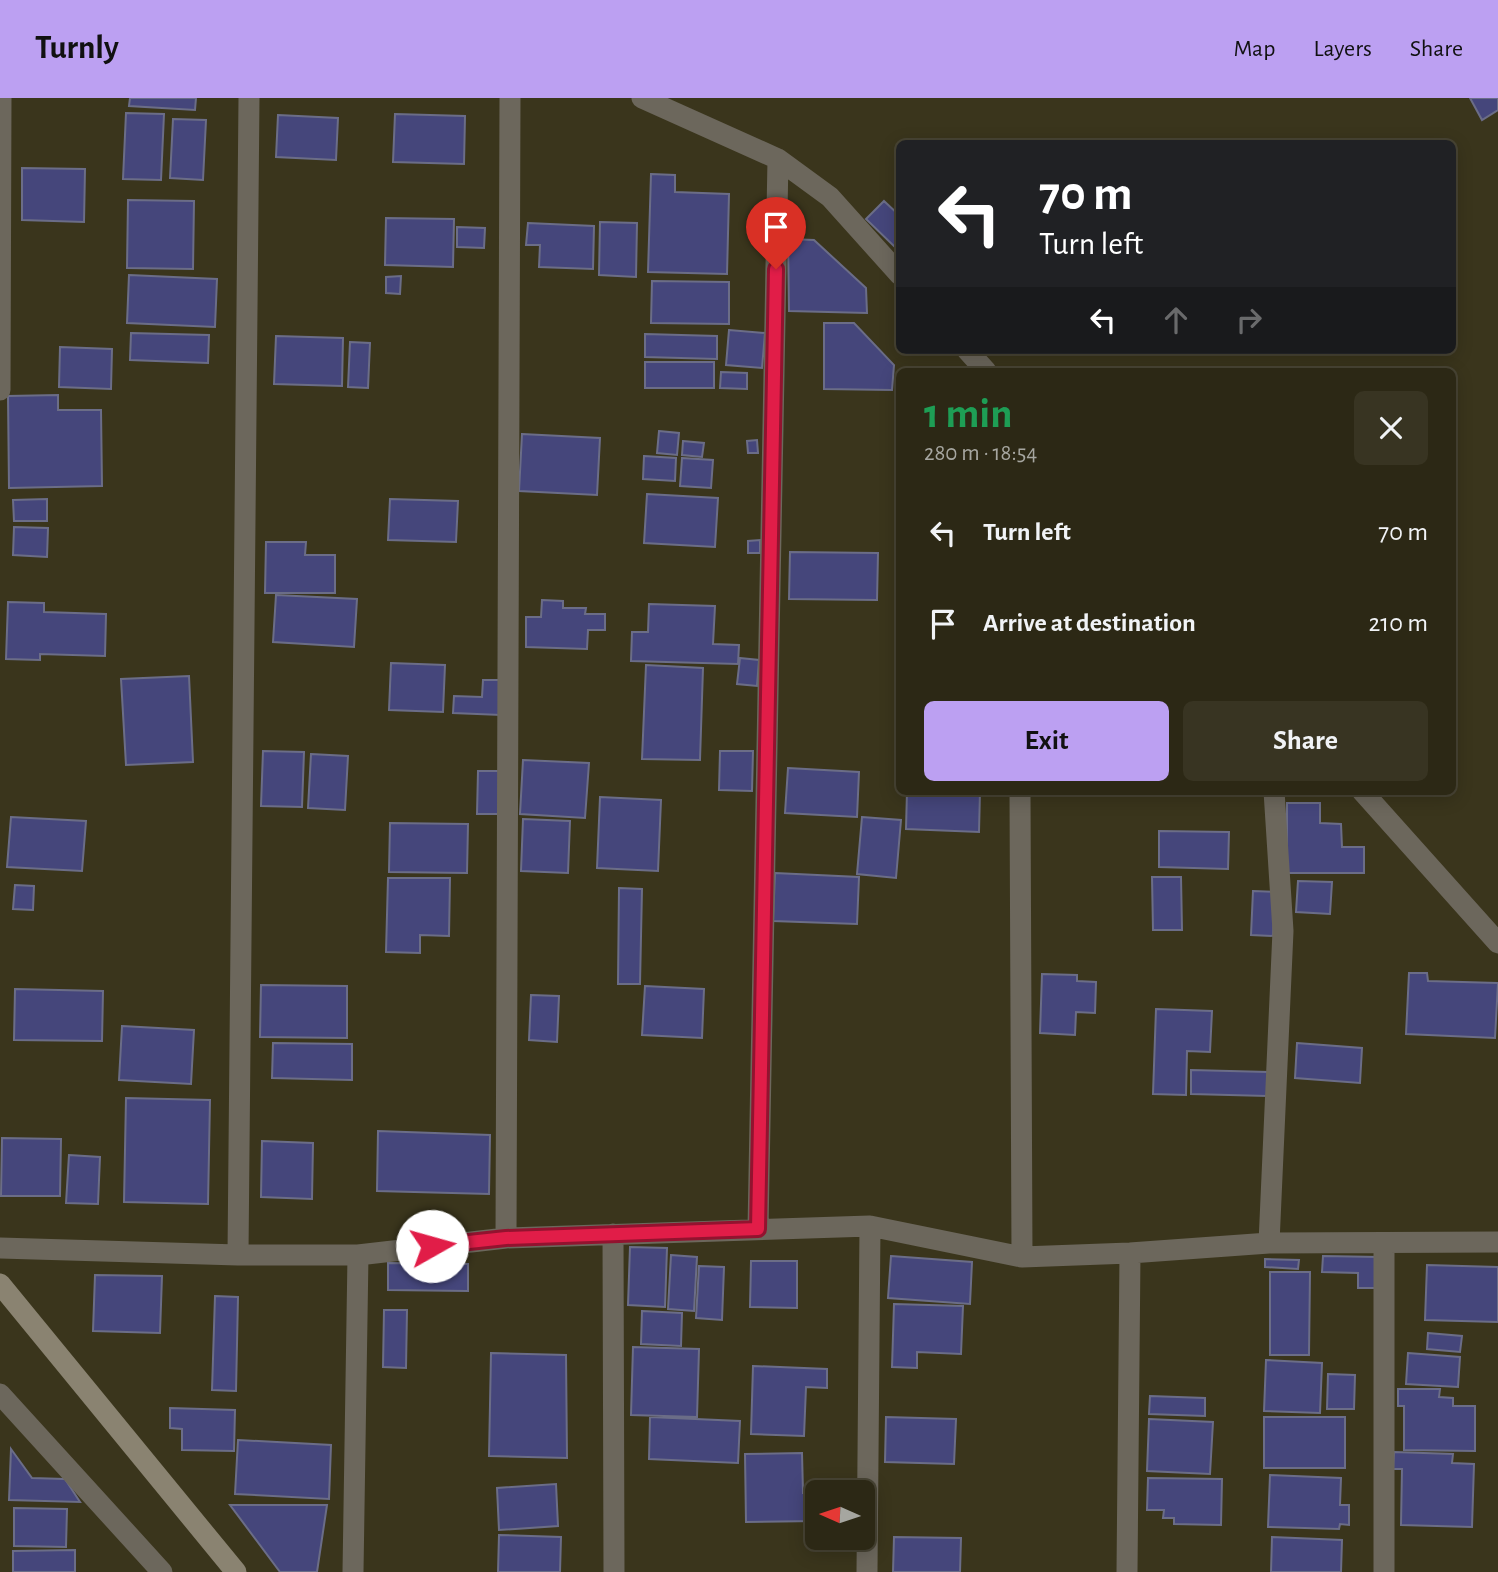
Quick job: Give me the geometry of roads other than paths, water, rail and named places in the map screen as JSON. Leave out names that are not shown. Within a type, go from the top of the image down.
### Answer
[{"type":"street","points":[[0,390],[1,98]]},
{"type":"street","points":[[238,1255],[249,98]]},
{"type":"street","points":[[506,1238],[510,98]]},
{"type":"street","points":[[642,98],[778,159],[830,197],[896,271]]},
{"type":"street","points":[[758,1229],[778,159]]},
{"type":"street","points":[[971,354],[983,368]]},
{"type":"street","points":[[1020,795],[1022,1257]]},
{"type":"street","points":[[1269,1244],[1283,931],[1274,795]]},
{"type":"street","points":[[1366,795],[1498,943]]},
{"type":"street","points":[[0,1248],[238,1255],[358,1255],[506,1238],[870,1226],[1022,1257],[1269,1244],[1498,1242]]},
{"type":"street","points":[[867,1572],[870,1226]]},
{"type":"street","points":[[613,1234],[614,1572]]},
{"type":"street","points":[[1384,1243],[1384,1572]]},
{"type":"street","points":[[1127,1572],[1130,1253]]},
{"type":"street","points":[[353,1572],[358,1255]]},
{"type":"street","points":[[0,1284],[236,1572]]},
{"type":"street","points":[[0,1394],[162,1572]]}]
